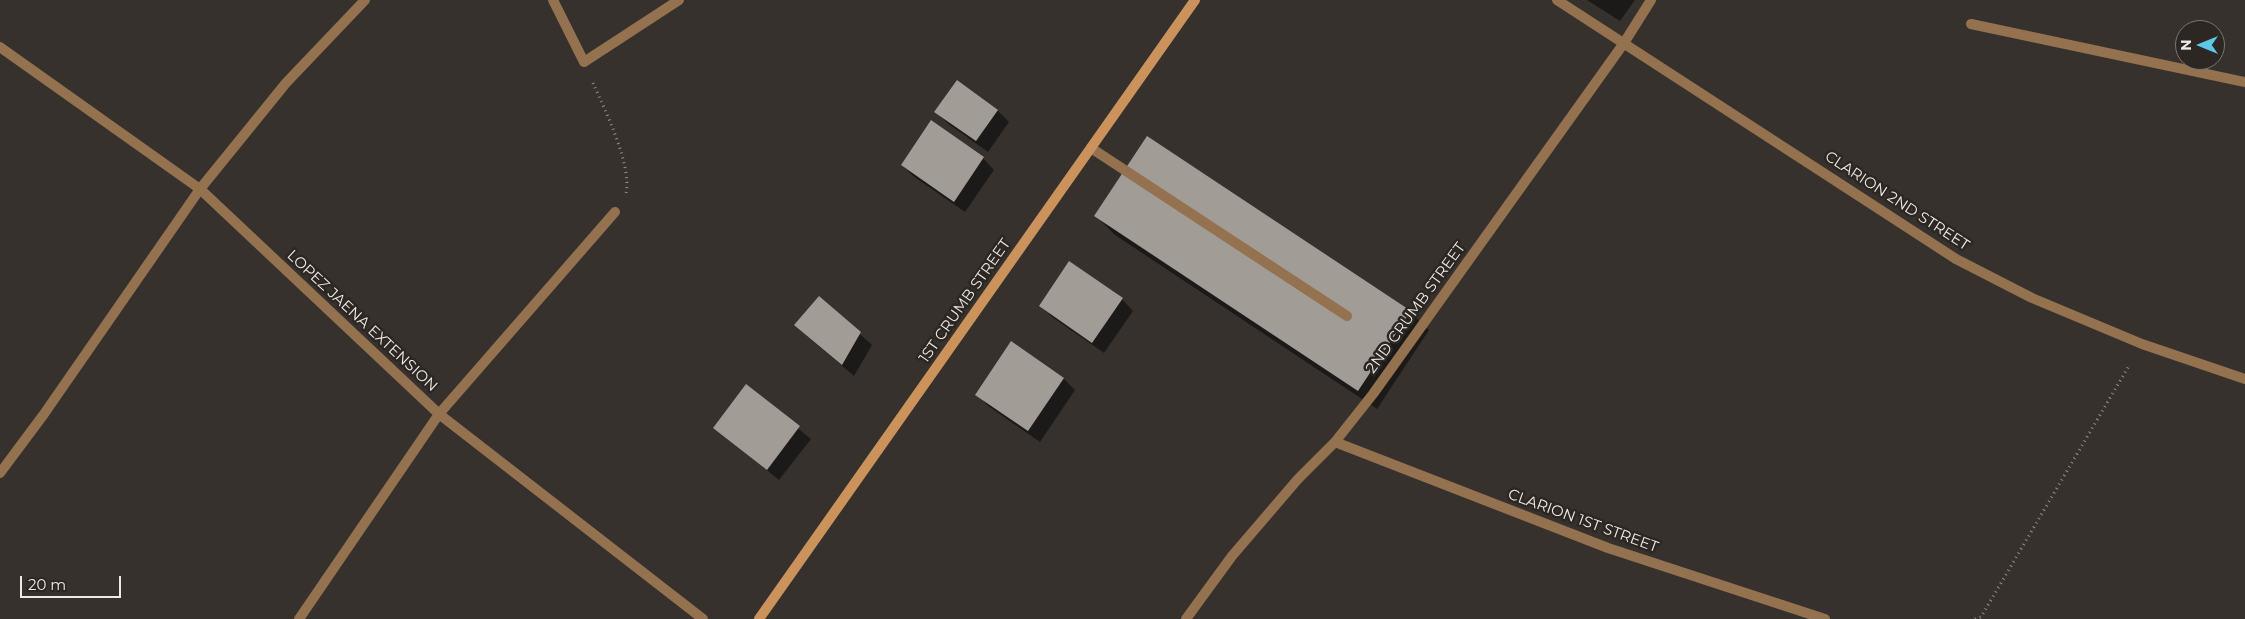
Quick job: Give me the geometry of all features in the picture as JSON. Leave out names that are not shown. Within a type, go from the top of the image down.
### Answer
[{"type":"main road","name":"1ST CRUMB STREET","points":[[759,619],[1195,0]]},
{"type":"street","points":[[0,473],[44,414],[200,189],[286,83],[365,0]]},
{"type":"street","points":[[553,0],[584,62],[680,0]]},
{"type":"street","name":"CLARION 2ND STREET","points":[[1557,0],[1956,259],[2032,298],[2142,344],[2245,379]]},
{"type":"street","name":"2ND CRUMB STREET","points":[[1186,619],[1232,556],[1298,479],[1335,442],[1373,394],[1624,43],[1651,0]]},
{"type":"street","points":[[1971,24],[2245,82]]},
{"type":"street","name":"LOPEZ JAENA EXTENSION","points":[[0,47],[200,189],[438,414],[703,619]]},
{"type":"street","points":[[1091,148],[1347,316]]},
{"type":"street","points":[[299,619],[438,414],[615,212]]},
{"type":"street","name":"CLARION 1ST STREET","points":[[1335,442],[1608,548],[1825,619]]},
{"type":"path","points":[[584,62],[616,139],[626,173],[625,196],[615,212]]},
{"type":"path","points":[[1975,619],[1981,617],[2142,344]]},
{"type":"building","points":[[957,80],[998,110],[976,141],[934,112]]},
{"type":"building","points":[[931,120],[984,157],[954,202],[901,165]]},
{"type":"building","points":[[1147,136],[1411,311],[1358,391],[1094,216]]},
{"type":"building","points":[[1069,261],[1123,298],[1092,343],[1039,306]]},
{"type":"building","points":[[819,296],[861,332],[842,365],[794,325]]},
{"type":"building","points":[[1011,341],[1064,378],[1028,431],[975,395]]},
{"type":"building","points":[[746,384],[800,426],[767,470],[713,428]]}]
